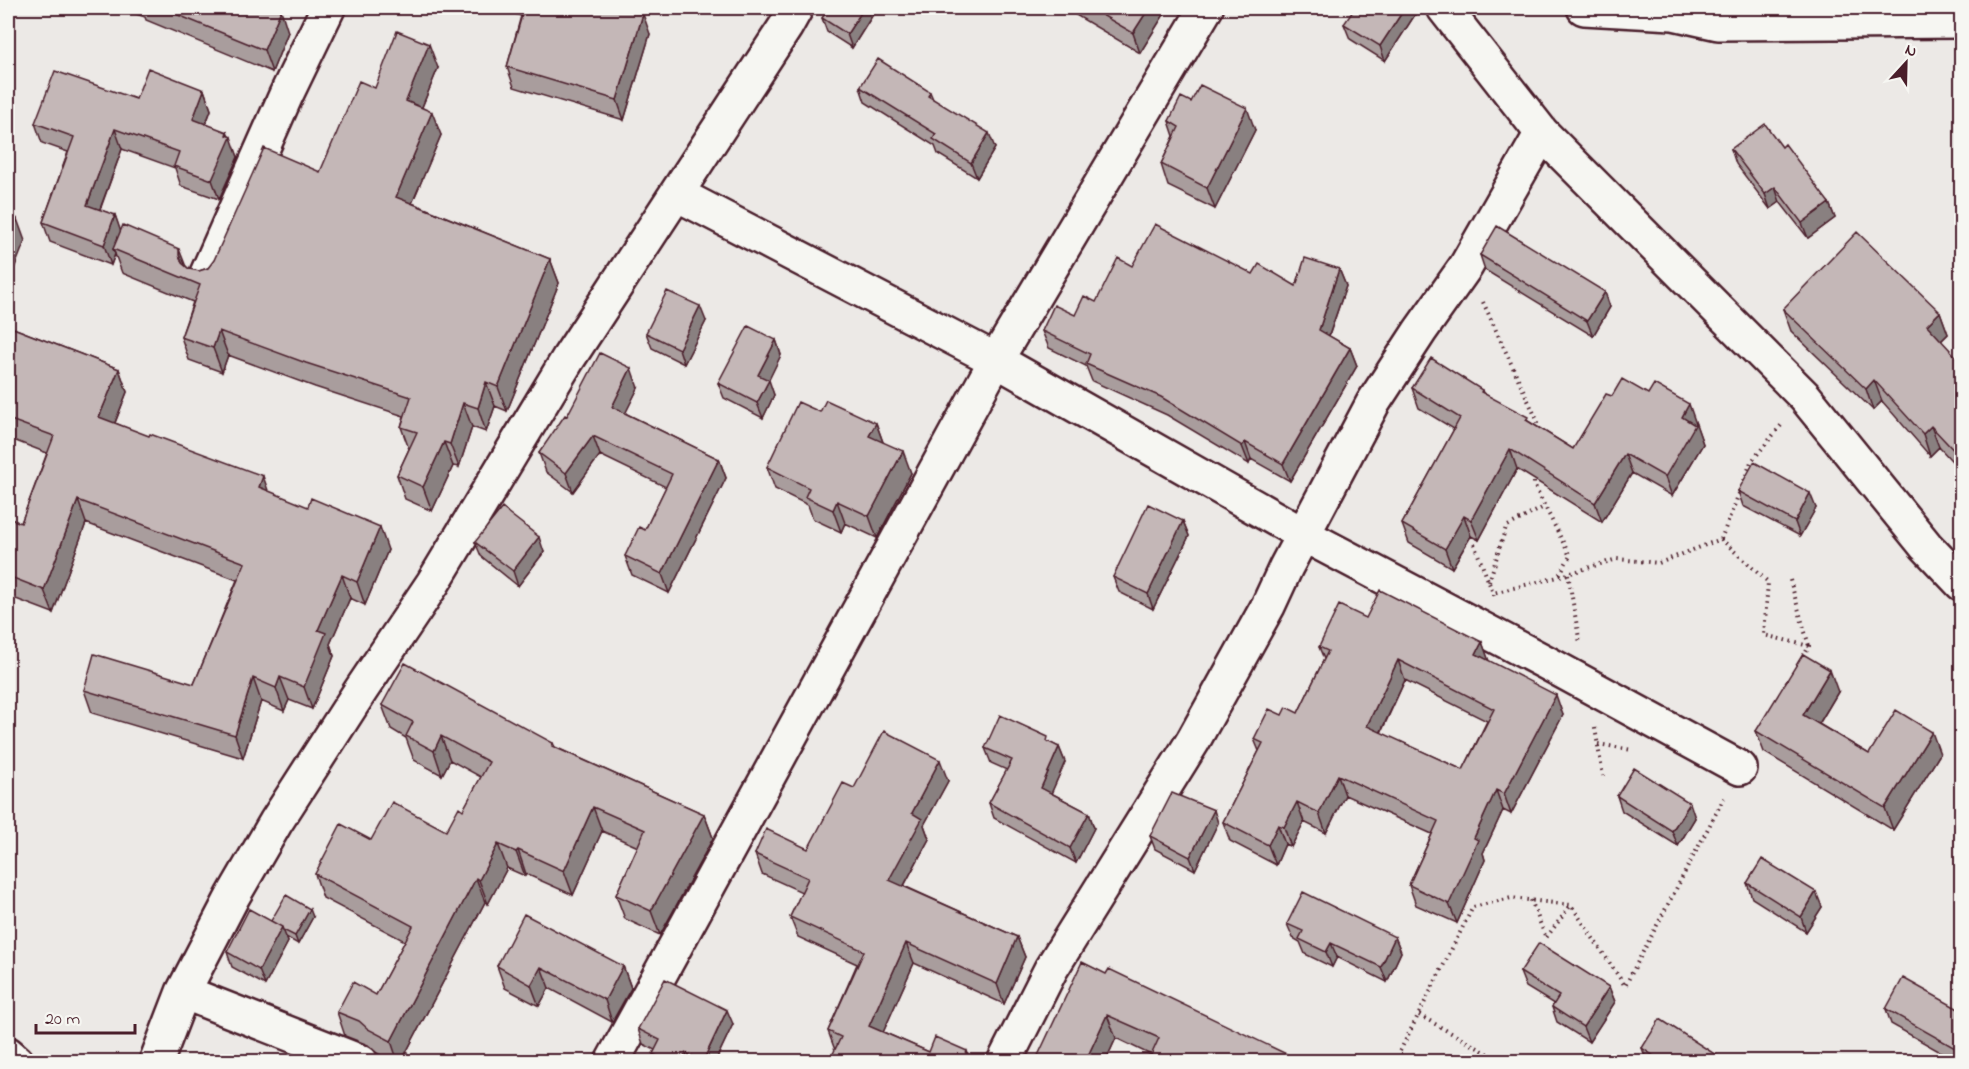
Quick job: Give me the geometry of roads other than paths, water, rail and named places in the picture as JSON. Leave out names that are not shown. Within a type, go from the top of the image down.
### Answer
[{"type":"street","points":[[206,276],[286,95],[328,8]]},
{"type":"street","points":[[156,1062],[183,992],[233,896],[276,822],[433,583],[568,359],[796,8]]},
{"type":"street","points":[[612,1062],[996,360],[1206,8]]},
{"type":"street","points":[[1444,8],[1542,133],[1805,397],[1926,546],[1962,584]]},
{"type":"street","points":[[1584,8],[1720,15],[1962,21]]},
{"type":"street","points":[[1004,1062],[1051,969],[1193,741],[1268,606],[1373,403],[1466,266],[1542,133]]},
{"type":"street","points":[[677,194],[996,360],[1304,535],[1740,768]]},
{"type":"street","points":[[183,992],[361,1062]]},
{"type":"street","points":[[8,1054],[17,1062]]}]
